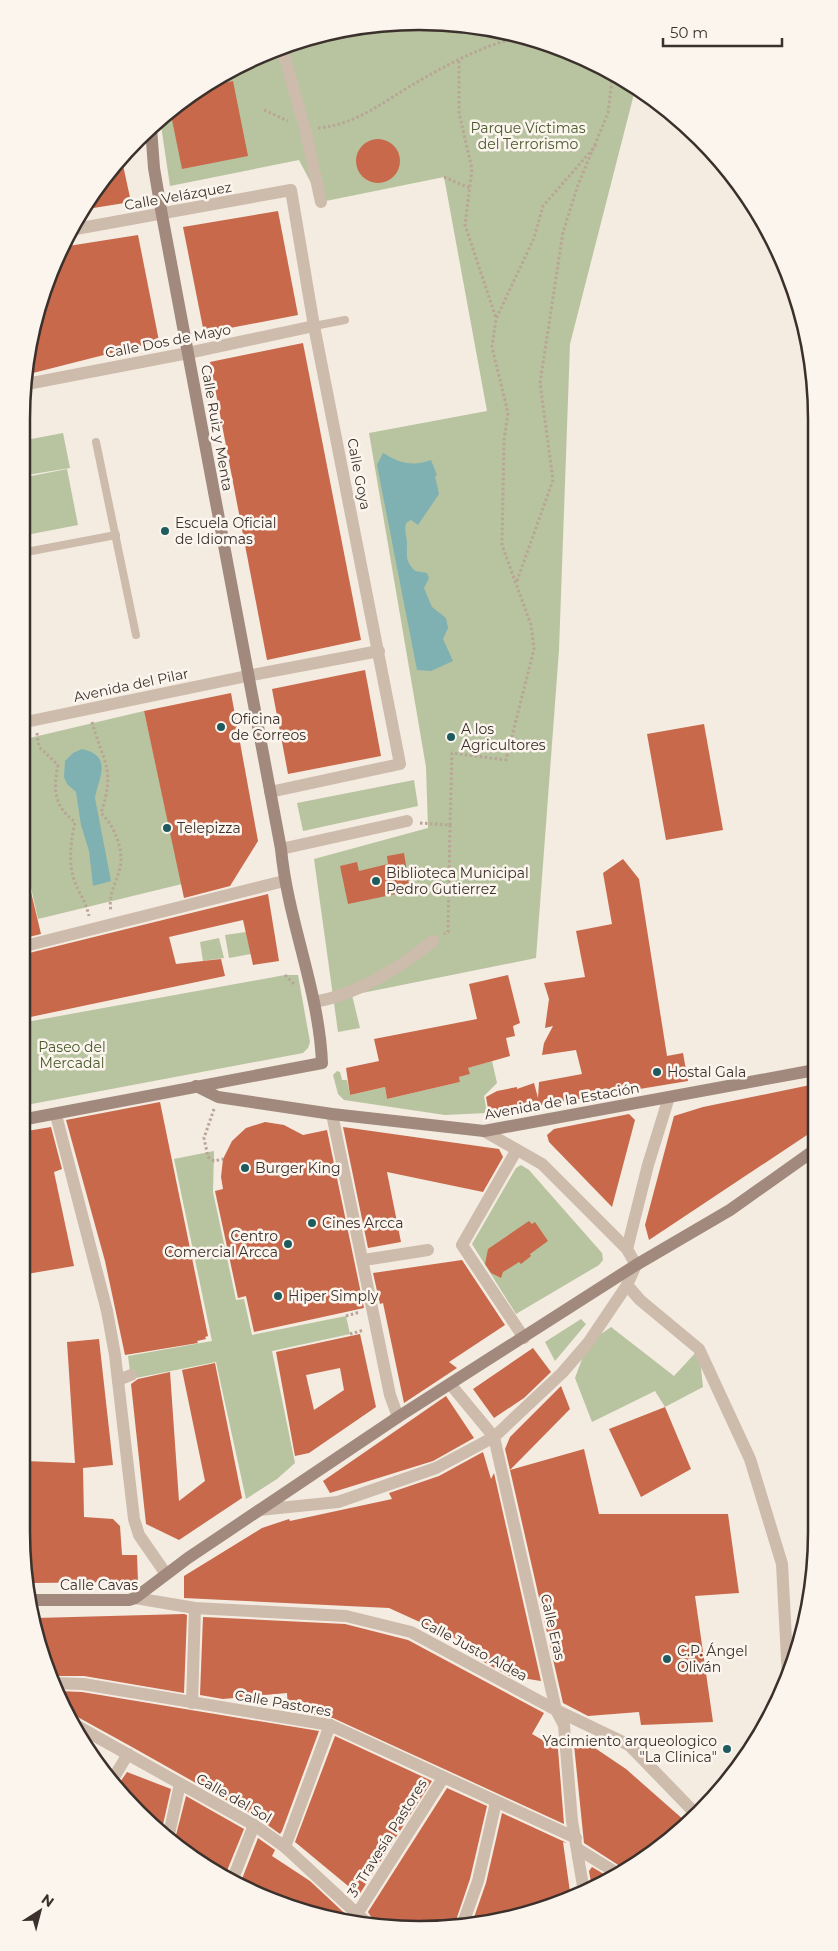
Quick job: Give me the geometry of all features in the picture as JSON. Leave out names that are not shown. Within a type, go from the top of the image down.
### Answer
[{"type":"street","points":[[284,55],[305,129],[321,202]]},
{"type":"street","name":"Calle Ruiz y Menta","points":[[152,137],[154,168],[162,215],[247,676],[281,849],[284,881],[314,1002],[322,1044],[322,1063],[196,1086]]},
{"type":"street","name":"Calle Velázquez","points":[[80,228],[162,215],[291,190]]},
{"type":"street","name":"Calle Goya","points":[[270,792],[400,764],[314,326],[291,190]]},
{"type":"street","name":"Calle Dos de Mayo","points":[[32,383],[314,326]]},
{"type":"street","name":"Avenida del Pilar","points":[[30,721],[247,676],[379,651]]},
{"type":"street","points":[[281,849],[407,821]]},
{"type":"street","points":[[30,945],[284,881]]},
{"type":"street","points":[[314,1002],[335,998],[405,963],[433,941]]},
{"type":"street","name":"Avenida de la Estación","points":[[196,1086],[218,1097],[332,1114],[484,1131],[808,1071]]},
{"type":"street","points":[[30,1119],[196,1086]]},
{"type":"street","points":[[627,1249],[648,1165],[669,1097]]},
{"type":"street","points":[[332,1114],[364,1260],[390,1395],[398,1417]]},
{"type":"street","points":[[56,1115],[107,1311],[118,1380],[134,1519],[139,1535],[166,1574]]},
{"type":"street","points":[[484,1131],[516,1151],[542,1164],[627,1249],[636,1265]]},
{"type":"street","points":[[516,1151],[462,1245],[524,1338]]},
{"type":"street","points":[[135,1598],[166,1574],[398,1417],[451,1385],[636,1265],[730,1210],[808,1155]]},
{"type":"street","points":[[364,1260],[428,1250]]},
{"type":"street","points":[[259,1510],[338,1502],[436,1468],[494,1437],[562,1373],[588,1344],[627,1285],[636,1265]]},
{"type":"street","points":[[627,1285],[640,1300],[699,1349],[750,1459],[782,1564],[787,1657]]},
{"type":"street","points":[[118,1380],[131,1375]]},
{"type":"street","name":"Calle Eras","points":[[451,1385],[494,1437],[556,1710],[564,1725],[572,1821],[583,1885]]},
{"type":"street","name":"Calle Cavas","points":[[36,1600],[135,1598],[195,1608]]},
{"type":"street","points":[[192,1703],[195,1608]]},
{"type":"street","name":"Calle Justo Aldea","points":[[195,1608],[346,1616],[410,1632],[556,1710],[628,1745],[691,1809]]},
{"type":"street","name":"Calle Pastores","points":[[61,1683],[84,1684],[330,1725],[496,1802],[577,1844],[613,1870]]},
{"type":"street","points":[[284,1847],[330,1725]]},
{"type":"street","name":"Calle del Sol","points":[[85,1730],[254,1825],[284,1847],[359,1917]]},
{"type":"street","points":[[115,1775],[128,1754]]},
{"type":"street","name":"3ª Travesía Pastores","points":[[363,1917],[443,1778]]},
{"type":"street","points":[[170,1830],[180,1784]]},
{"type":"street","points":[[465,1918],[478,1881],[496,1802]]},
{"type":"street","points":[[235,1875],[254,1825]]},
{"type":"lane","points":[[314,326],[345,320]]},
{"type":"lane","points":[[96,442],[136,635]]},
{"type":"lane","points":[[30,552],[116,534]]},
{"type":"path","points":[[264,110],[305,129],[334,127],[357,119],[416,82],[506,40]]},
{"type":"path","points":[[459,61],[459,114],[472,169],[465,225],[496,319]]},
{"type":"path","points":[[517,581],[553,480],[540,383],[563,232],[578,185],[597,144],[608,113],[612,81]]},
{"type":"path","points":[[433,941],[448,932],[452,753],[506,760],[534,649],[531,625],[517,581],[502,545],[504,440],[508,413],[492,347],[496,319],[534,238],[543,206],[597,144]]},
{"type":"path","points":[[444,177],[470,188]]},
{"type":"path","points":[[89,709],[110,775],[101,813],[110,821],[121,858],[109,898],[113,925]]},
{"type":"path","points":[[36,720],[39,747],[58,765],[55,781],[57,798],[63,813],[76,822],[71,839],[70,862],[75,882],[86,900],[91,930]]},
{"type":"path","points":[[407,821],[450,825]]},
{"type":"path","points":[[218,1097],[204,1138],[208,1157],[214,1161],[222,1159]]},
{"type":"green space","name":"Parque Víctimas del Terrorismo","points":[[419,30],[470,33],[495,37],[520,43],[568,60],[614,82],[634,95],[570,344],[559,650],[536,958],[352,995],[360,1028],[338,1032],[314,859],[428,828],[426,767],[369,433],[487,411],[444,177],[321,202],[299,160],[170,186],[161,128],[182,110],[247,70],[294,51],[343,37],[368,33]]},
{"type":"green space","points":[[63,433],[70,468],[30,475],[30,439]]},
{"type":"green space","points":[[67,469],[78,525],[30,534],[30,476]]},
{"type":"green space","points":[[144,711],[182,884],[38,919],[30,883],[30,738]]},
{"type":"green space","points":[[414,780],[418,806],[303,831],[297,803]]},
{"type":"green space","points":[[246,932],[251,954],[229,958],[225,935]]},
{"type":"green space","points":[[219,938],[224,958],[203,961],[200,942]]},
{"type":"green space","name":"Paseo del Mercadal","points":[[285,975],[298,975],[310,1042],[308,1048],[303,1053],[30,1104],[30,1021]]},
{"type":"green space","points":[[492,1061],[497,1083],[484,1096],[487,1113],[445,1115],[344,1100],[338,1094],[333,1075],[337,1071],[340,1072],[342,1080],[347,1080],[350,1095],[385,1087],[387,1099],[460,1082],[459,1077],[469,1074],[468,1068]]},
{"type":"green space","points":[[214,1151],[213,1192],[236,1300],[244,1299],[252,1335],[346,1316],[350,1334],[272,1351],[295,1463],[277,1479],[246,1499],[216,1362],[131,1379],[128,1356],[212,1341],[174,1159]]},
{"type":"green space","points":[[521,1165],[529,1170],[602,1253],[603,1260],[599,1265],[516,1314],[472,1244],[516,1168]]},
{"type":"green space","points":[[581,1319],[586,1324],[555,1361],[545,1342]]},
{"type":"green space","points":[[611,1327],[674,1376],[699,1349],[703,1387],[665,1407],[655,1391],[592,1422],[575,1378],[588,1343]]},
{"type":"water","points":[[383,453],[406,463],[431,460],[437,475],[435,476],[439,494],[418,525],[411,520],[406,523],[405,529],[408,561],[415,571],[427,573],[429,578],[424,588],[432,607],[446,618],[448,628],[443,639],[453,661],[431,671],[417,670],[377,465]]},
{"type":"water","points":[[82,749],[92,752],[101,763],[102,770],[95,798],[111,881],[93,886],[89,851],[81,825],[76,792],[67,784],[64,777],[65,761],[73,753]]},
{"type":"building","points":[[233,81],[248,156],[182,169],[172,119],[182,110],[224,83]]},
{"type":"building","points":[[378,139],[390,143],[396,149],[400,161],[396,173],[390,179],[378,183],[366,179],[360,173],[356,161],[360,149],[366,143]]},
{"type":"building","points":[[123,167],[131,202],[93,208],[110,182]]},
{"type":"building","points":[[278,211],[298,315],[204,333],[183,227]]},
{"type":"building","points":[[138,235],[159,341],[33,373],[43,318],[71,246]]},
{"type":"building","points":[[303,343],[361,640],[267,660],[210,362]]},
{"type":"building","points":[[365,670],[381,756],[288,774],[272,689]]},
{"type":"building","points":[[231,693],[258,841],[230,886],[184,898],[144,711]]},
{"type":"building","points":[[704,724],[723,830],[666,840],[647,734]]},
{"type":"building","name":"Biblioteca Municipal Pedro Gutierrez","points":[[404,853],[410,891],[348,904],[340,866],[357,862],[359,871],[388,864],[387,856]]},
{"type":"building","points":[[623,859],[639,879],[667,1056],[683,1053],[688,1081],[489,1114],[486,1097],[497,1091],[517,1087],[517,1089],[534,1083],[538,1098],[539,1082],[582,1074],[576,1050],[542,1055],[544,1043],[553,1026],[545,1028],[549,999],[544,983],[585,977],[576,931],[612,924],[603,873]]},
{"type":"building","points":[[30,888],[41,934],[30,937]]},
{"type":"building","points":[[268,894],[279,961],[253,965],[243,920],[169,937],[176,964],[221,959],[225,976],[30,1017],[30,953]]},
{"type":"building","points":[[508,975],[520,1023],[513,1026],[515,1036],[506,1038],[510,1056],[468,1068],[470,1074],[459,1077],[460,1082],[387,1099],[385,1087],[350,1095],[346,1068],[379,1061],[374,1039],[477,1019],[469,984]]},
{"type":"building","points":[[808,1085],[808,1134],[649,1240],[645,1225],[674,1116],[703,1107]]},
{"type":"building","points":[[160,1102],[208,1336],[205,1337],[206,1339],[197,1341],[198,1343],[125,1355],[105,1261],[66,1120]]},
{"type":"building","points":[[629,1114],[635,1120],[612,1207],[549,1142],[547,1135],[554,1129]]},
{"type":"building","name":"Centro Comercial Arcca","points":[[265,1122],[284,1125],[303,1135],[327,1130],[364,1308],[254,1332],[246,1296],[238,1298],[215,1191],[223,1189],[221,1177],[223,1159],[232,1141],[246,1128]]},
{"type":"building","points":[[51,1127],[62,1169],[54,1172],[74,1266],[30,1273],[30,1130]]},
{"type":"building","points":[[343,1127],[499,1149],[503,1157],[483,1192],[387,1172],[401,1242],[368,1248]]},
{"type":"building","points":[[529,1221],[532,1224],[535,1222],[548,1241],[530,1254],[531,1256],[521,1264],[519,1262],[503,1272],[501,1278],[491,1273],[485,1264],[488,1249]]},
{"type":"building","points":[[462,1260],[505,1325],[449,1362],[457,1368],[404,1403],[383,1303],[380,1304],[373,1273]]},
{"type":"building","points":[[360,1334],[376,1407],[309,1453],[295,1456],[276,1352]],"holes":[[[340,1368],[344,1390],[314,1410],[306,1375]]]},
{"type":"building","points":[[99,1339],[113,1465],[83,1468],[84,1517],[113,1519],[120,1526],[122,1555],[137,1555],[138,1582],[33,1583],[30,1532],[30,1461],[75,1463],[67,1342]]},
{"type":"building","points":[[533,1348],[551,1372],[524,1398],[494,1418],[473,1389]]},
{"type":"building","points":[[215,1363],[242,1498],[179,1540],[146,1524],[131,1384],[138,1379],[170,1372],[179,1501],[205,1481],[182,1370]]},
{"type":"building","points":[[561,1386],[570,1409],[510,1470],[505,1449],[510,1437]]},
{"type":"building","points":[[446,1396],[474,1438],[433,1461],[330,1493],[323,1481]]},
{"type":"building","points":[[665,1407],[691,1469],[641,1497],[609,1429]]},
{"type":"building","points":[[584,1449],[599,1514],[728,1514],[739,1593],[695,1596],[713,1722],[641,1725],[639,1712],[588,1716],[563,1703],[510,1470]]},
{"type":"building","points":[[483,1452],[491,1479],[494,1473],[541,1681],[509,1676],[464,1651],[468,1644],[389,1608],[184,1598],[184,1576],[262,1528],[289,1519],[290,1521],[392,1499],[389,1493],[439,1476]]},
{"type":"building","points":[[187,1615],[184,1693],[84,1676],[58,1676],[39,1618]]},
{"type":"building","points":[[203,1617],[345,1624],[408,1640],[544,1713],[532,1734],[558,1749],[564,1824],[333,1718],[288,1710],[287,1693],[223,1699],[200,1695]]},
{"type":"building","points":[[64,1691],[82,1692],[319,1731],[280,1834],[258,1818],[77,1717]]},
{"type":"building","points":[[335,1736],[432,1781],[359,1895],[295,1842]]},
{"type":"building","points":[[586,1742],[626,1769],[682,1818],[656,1841],[619,1866],[584,1843],[574,1745]]},
{"type":"building","points":[[127,1772],[171,1789],[163,1824],[144,1807],[121,1781]]},
{"type":"building","points":[[447,1788],[487,1806],[470,1879],[456,1919],[419,1921],[372,1918],[368,1912]]},
{"type":"building","points":[[186,1796],[244,1829],[227,1871],[176,1836]]},
{"type":"building","points":[[502,1813],[567,1843],[563,1842],[570,1890],[520,1908],[474,1917],[486,1883]]},
{"type":"building","points":[[258,1838],[275,1850],[272,1856],[310,1881],[346,1914],[294,1900],[242,1878]]},
{"type":"building","points":[[592,1867],[604,1874],[591,1881],[589,1871]]},
{"type":"place","name":"Escuela Oficial de Idiomas","points":[[165,531]]},
{"type":"place","name":"Oficina de Correos","points":[[221,727]]},
{"type":"place","name":"A los Agricultores","points":[[451,737]]},
{"type":"place","name":"Telepizza","points":[[167,828]]},
{"type":"place","name":"Biblioteca Municipal Pedro Gutierrez","points":[[376,881]]},
{"type":"place","name":"Hostal Gala","points":[[657,1072]]},
{"type":"place","name":"Burger King","points":[[245,1168]]},
{"type":"place","name":"Cines Arcca","points":[[312,1223]]},
{"type":"place","name":"Centro Comercial Arcca","points":[[288,1244]]},
{"type":"place","name":"Hiper Simply","points":[[278,1296]]},
{"type":"place","name":"C.P. Ángel Oliván","points":[[667,1659]]},
{"type":"place","name":"Yacimiento arqueologico \"La Clinica\"","points":[[727,1749]]}]
